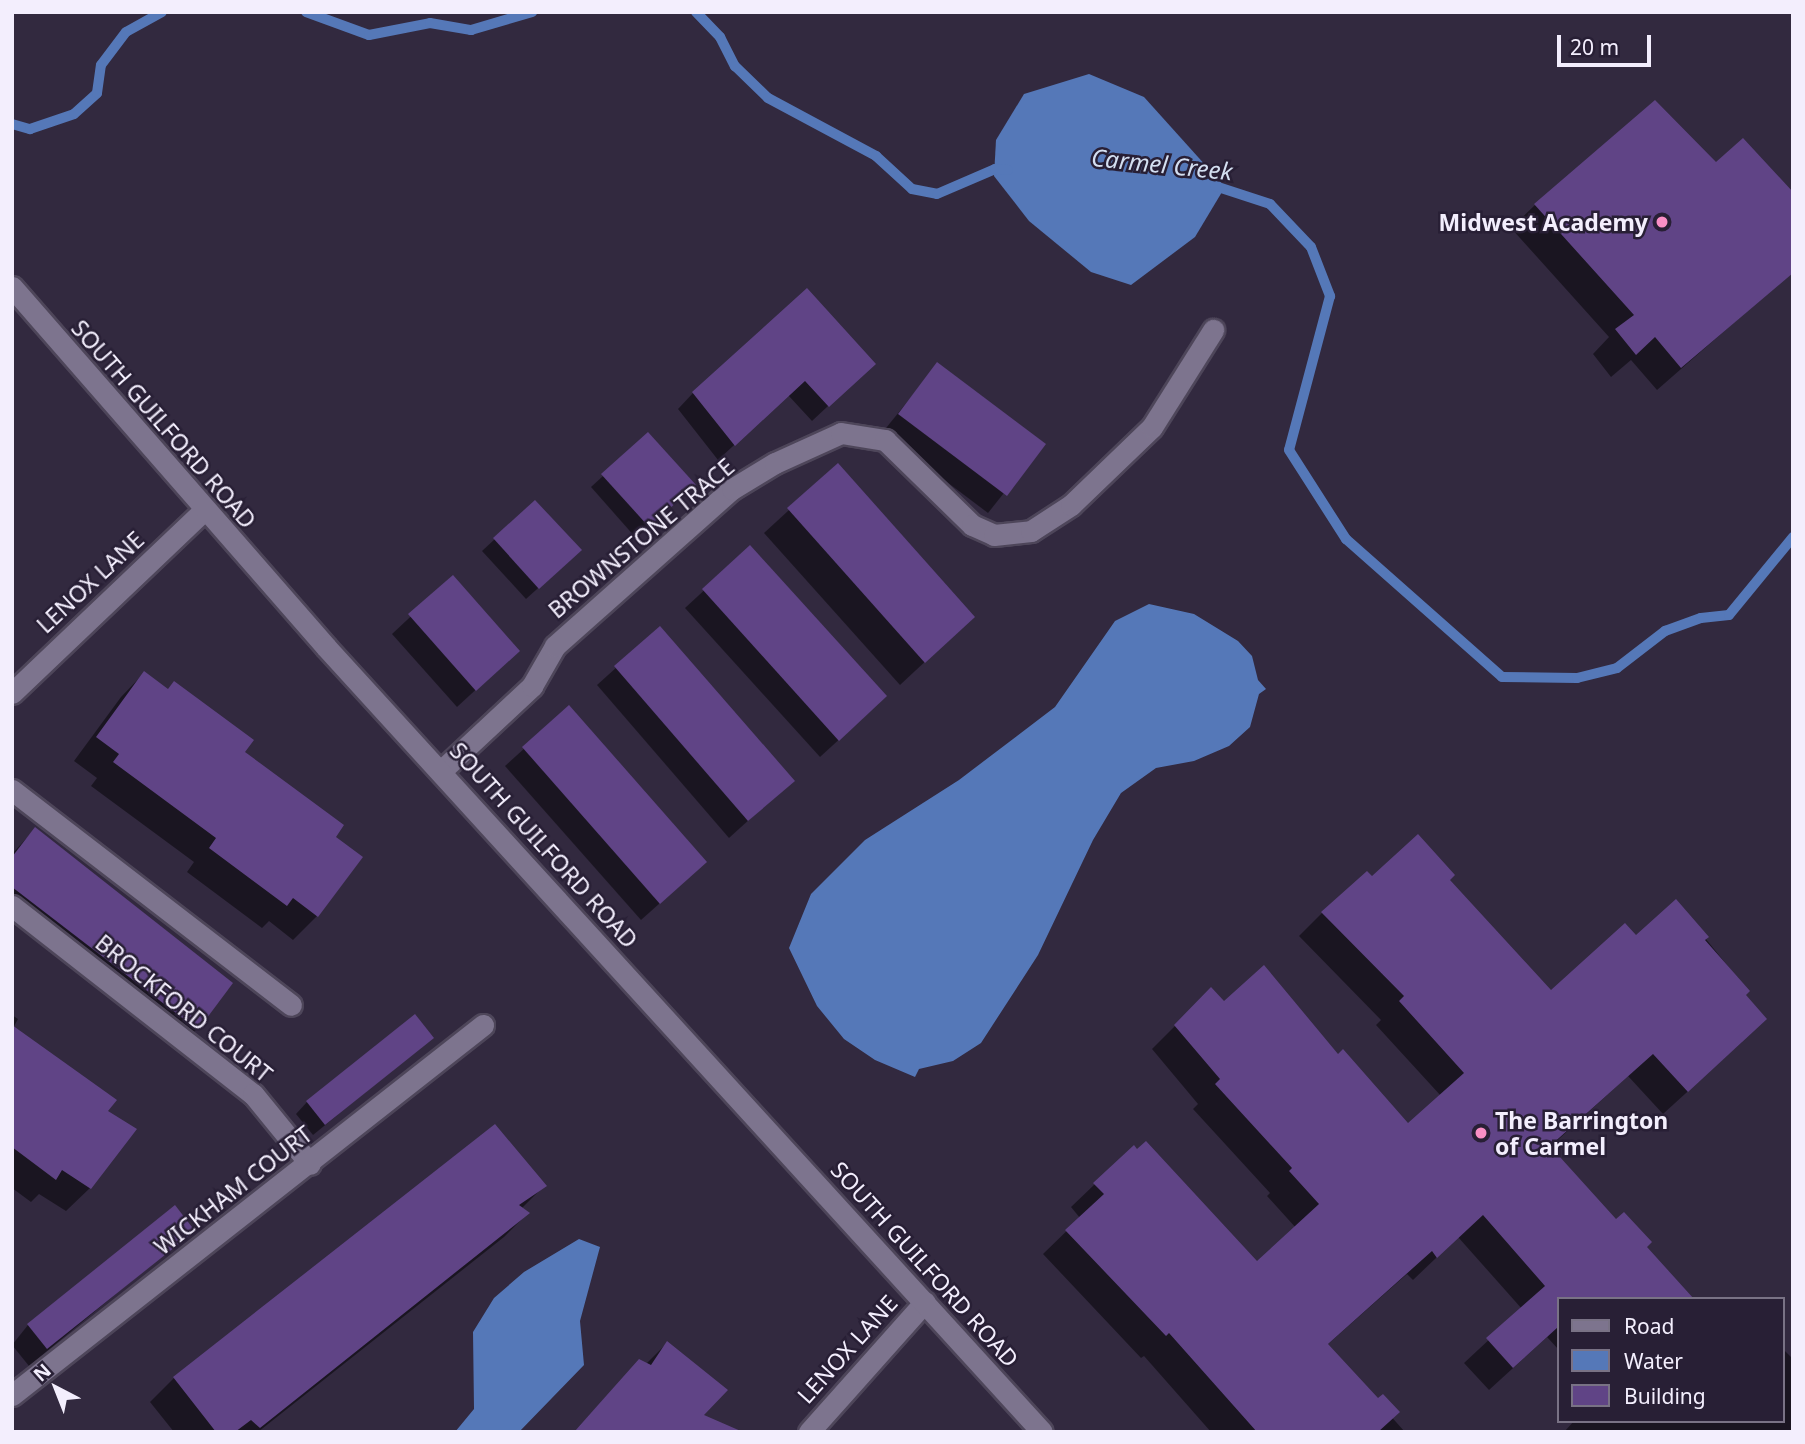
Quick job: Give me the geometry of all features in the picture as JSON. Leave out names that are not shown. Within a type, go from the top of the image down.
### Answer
[{"type":"street","name":"SOUTH GUILFORD ROAD","points":[[12,287],[204,510],[1042,1432]]},
{"type":"street","name":"BROWNSTONE TRACE","points":[[441,771],[532,686],[555,646],[733,489],[775,463],[841,433],[885,440],[972,525],[994,535],[1031,531],[1071,505],[1152,427],[1213,330]]},
{"type":"street","name":"LENOX LANE","points":[[12,693],[204,510]]},
{"type":"street","points":[[12,790],[290,1005]]},
{"type":"street","name":"BROCKFORD COURT","points":[[12,906],[253,1094],[310,1164]]},
{"type":"street","name":"WICKHAM COURT","points":[[12,1395],[310,1164],[483,1025]]},
{"type":"street","name":"LENOX LANE","points":[[808,1432],[925,1302]]},
{"type":"water","points":[[1089,74],[1144,97],[1225,187],[1195,237],[1131,285],[1091,272],[1029,221],[994,176],[996,140],[1024,94]]},
{"type":"water","points":[[1149,604],[1194,614],[1238,641],[1252,656],[1258,680],[1266,689],[1259,694],[1250,727],[1229,746],[1194,761],[1156,768],[1121,793],[1093,840],[1038,955],[981,1043],[953,1061],[919,1069],[915,1077],[875,1060],[844,1039],[817,1006],[789,948],[811,894],[865,840],[959,780],[1055,707],[1115,621]]},
{"type":"water","points":[[579,1239],[600,1247],[580,1321],[584,1365],[519,1432],[455,1432],[474,1409],[473,1332],[494,1298],[524,1272]]},
{"type":"building","points":[[1655,100],[1716,162],[1743,138],[1793,192],[1793,273],[1681,368],[1655,337],[1636,355],[1615,329],[1634,315],[1534,204]]},
{"type":"building","points":[[807,288],[876,364],[829,407],[805,381],[735,446],[692,392]]},
{"type":"building","points":[[937,362],[1046,444],[1007,496],[898,414]]},
{"type":"building","points":[[648,432],[696,485],[649,527],[601,474]]},
{"type":"building","points":[[838,463],[975,617],[925,663],[787,508]]},
{"type":"building","points":[[535,500],[582,550],[539,589],[493,538]]},
{"type":"building","points":[[750,545],[887,696],[839,741],[702,589]]},
{"type":"building","points":[[453,575],[520,651],[476,691],[408,614]]},
{"type":"building","points":[[660,626],[795,781],[748,821],[614,666]]},
{"type":"building","points":[[144,671],[168,689],[174,681],[254,740],[245,752],[344,825],[336,837],[363,857],[318,917],[293,898],[287,906],[209,848],[216,838],[113,762],[119,754],[96,737]]},
{"type":"building","points":[[569,705],[707,862],[660,904],[522,747]]},
{"type":"building","points":[[35,827],[233,983],[198,1030],[12,887],[12,857]]},
{"type":"building","name":"The Barrington of Carmel","points":[[1418,834],[1455,875],[1450,880],[1551,990],[1625,923],[1636,935],[1676,899],[1709,937],[1705,940],[1750,991],[1746,995],[1767,1019],[1688,1092],[1653,1054],[1550,1146],[1616,1219],[1624,1212],[1652,1242],[1647,1247],[1692,1297],[1556,1297],[1556,1329],[1513,1368],[1486,1338],[1545,1286],[1483,1215],[1437,1258],[1432,1251],[1328,1344],[1378,1398],[1383,1394],[1400,1412],[1378,1432],[1257,1432],[1169,1333],[1166,1336],[1065,1230],[1104,1194],[1093,1183],[1134,1145],[1137,1149],[1146,1141],[1257,1261],[1319,1204],[1289,1171],[1292,1168],[1215,1084],[1220,1079],[1174,1025],[1211,987],[1224,1001],[1264,965],[1338,1054],[1343,1049],[1408,1123],[1464,1073],[1399,1001],[1404,996],[1321,912],[1367,871],[1372,876]]},
{"type":"building","points":[[415,1014],[434,1038],[325,1125],[306,1101]]},
{"type":"building","points":[[12,1025],[117,1100],[108,1111],[137,1129],[91,1189],[62,1170],[56,1180],[12,1147]]},
{"type":"building","points":[[495,1124],[547,1186],[519,1205],[530,1213],[260,1428],[251,1420],[235,1432],[216,1432],[173,1377]]},
{"type":"building","points":[[175,1205],[195,1231],[47,1349],[27,1324]]},
{"type":"building","points":[[667,1341],[728,1390],[704,1415],[743,1432],[574,1432],[639,1359],[651,1365]]},
{"type":"waterway","name":"Carmel Creek","points":[[12,124],[30,129],[74,114],[97,93],[101,65],[126,32],[162,12]]},
{"type":"waterway","name":"Carmel Creek","points":[[306,12],[369,35],[430,23],[471,30],[532,12]]},
{"type":"waterway","name":"Carmel Creek","points":[[696,12],[720,37],[735,66],[768,98],[876,156],[912,189],[937,194],[995,169],[1008,170]]},
{"type":"waterway","name":"Carmel Creek","points":[[1215,186],[1270,204],[1311,247],[1330,296],[1289,450],[1346,539],[1502,677],[1577,678],[1617,668],[1665,631],[1701,618],[1729,615],[1793,537]]},
{"type":"place","name":"Midwest Academy","points":[[1662,222]]},
{"type":"place","name":"The Barrington of Carmel","points":[[1481,1133]]}]
